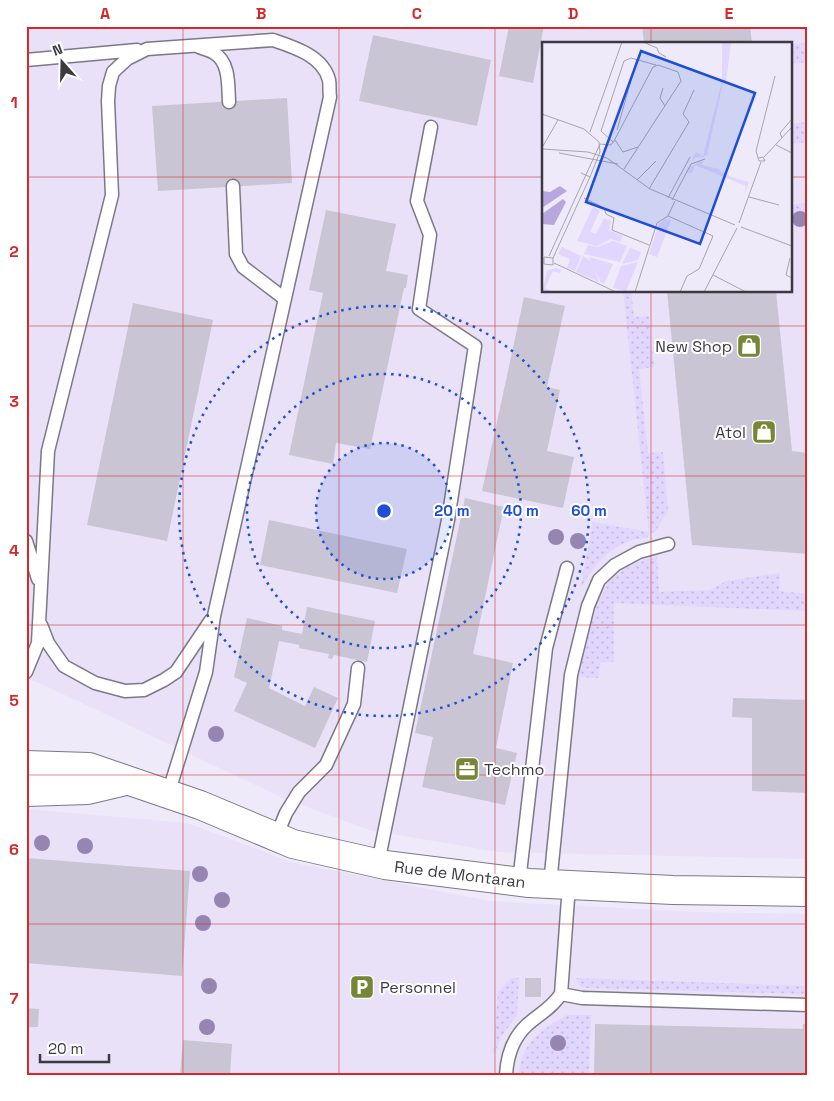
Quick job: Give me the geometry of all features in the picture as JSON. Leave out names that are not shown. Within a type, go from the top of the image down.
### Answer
[{"type":"street","name":"Rue de Montaran","points":[[26,765],[89,767],[200,805],[292,844],[378,863],[519,882],[559,885],[672,890],[808,892]]},
{"type":"street","points":[[26,792],[88,790],[126,781]]},
{"type":"lane","points":[[26,60],[273,40],[292,46],[309,55],[322,66],[329,80],[330,96],[214,616],[206,672],[168,794]]},
{"type":"lane","points":[[196,46],[215,53],[222,59],[226,68],[229,102]]},
{"type":"lane","points":[[26,672],[31,647],[38,643],[48,452],[112,195],[109,86],[113,72],[127,59],[147,49]]},
{"type":"lane","points":[[378,863],[448,520],[475,346],[419,310],[430,235],[416,201],[431,127]]},
{"type":"lane","points":[[233,186],[236,254],[243,267],[285,299]]},
{"type":"lane","points":[[26,541],[41,589]]},
{"type":"lane","points":[[506,1075],[512,1045],[526,1026],[552,1006],[561,994],[559,885],[570,675],[588,606],[599,580],[615,564],[639,552],[668,544]]},
{"type":"lane","points":[[519,882],[546,648],[567,568]]},
{"type":"lane","points":[[40,620],[48,643],[64,666],[95,683],[125,691],[144,690],[176,672],[214,616]]},
{"type":"lane","points":[[276,837],[286,813],[299,792],[326,764],[354,704],[358,668]]},
{"type":"lane","points":[[561,994],[582,998],[808,1005]]},
{"type":"shaded area","points":[[26,26],[808,26],[808,859],[498,852],[369,830],[283,798],[26,678]]},
{"type":"shaded area","points":[[808,43],[808,62],[792,64],[792,44]]},
{"type":"shaded area","points":[[808,122],[808,142],[792,144],[792,124]]},
{"type":"shaded area","points":[[808,203],[808,223],[792,225],[792,205]]},
{"type":"shaded area","points":[[623,292],[631,292],[634,317],[649,316],[654,367],[639,369],[648,453],[663,452],[668,511],[655,532],[649,533],[648,537],[625,543],[607,554],[592,570],[580,590],[593,522],[649,532]]},
{"type":"shaded area","points":[[657,556],[659,592],[710,590],[726,581],[780,573],[779,591],[808,594],[808,611],[614,603],[614,662],[601,662],[598,678],[579,677],[587,632],[598,602],[611,578],[635,563]]},
{"type":"shaded area","points":[[26,809],[187,823],[294,863],[490,901],[695,912],[808,914],[808,1075],[26,1075]]},
{"type":"shaded area","points":[[511,978],[519,978],[517,1015],[501,1037],[495,1053],[493,1052],[498,992]]},
{"type":"shaded area","points":[[576,978],[808,986],[808,994],[585,988],[580,986]]},
{"type":"shaded area","points":[[567,1015],[591,1015],[589,1075],[519,1075],[520,1064],[528,1046],[541,1032]]},
{"type":"building","points":[[509,26],[544,26],[533,83],[499,76]]},
{"type":"building","points":[[642,26],[750,26],[752,42],[644,42]]},
{"type":"building","points":[[373,35],[491,60],[477,126],[359,101]]},
{"type":"building","points":[[287,98],[292,183],[158,191],[152,106]]},
{"type":"building","points":[[326,210],[396,224],[386,271],[408,275],[370,449],[336,443],[333,464],[289,455],[323,293],[309,290]]},
{"type":"building","points":[[667,292],[776,292],[792,451],[808,453],[808,554],[692,545]]},
{"type":"building","points":[[524,297],[565,306],[547,387],[560,390],[547,451],[574,457],[563,508],[482,491]]},
{"type":"building","points":[[133,303],[213,320],[167,541],[87,525]]},
{"type":"building","points":[[465,498],[504,507],[473,654],[513,663],[496,748],[517,753],[505,805],[422,787],[433,737],[415,733]]},
{"type":"building","points":[[269,520],[407,549],[397,593],[260,565]]},
{"type":"building","points":[[307,607],[375,621],[367,662],[334,655],[332,659],[328,658],[329,654],[299,648],[299,645],[279,641],[269,688],[305,706],[314,687],[338,698],[315,748],[234,711],[247,683],[234,677],[247,618],[282,626],[282,630],[302,634]]},
{"type":"building","points":[[733,698],[808,700],[808,793],[752,791],[752,718],[732,717]]},
{"type":"building","points":[[26,858],[190,871],[182,976],[26,963]]},
{"type":"building","points":[[525,978],[541,978],[541,997],[525,997]]},
{"type":"building","points":[[26,1008],[39,1009],[38,1027],[26,1027]]},
{"type":"building","points":[[595,1024],[803,1029],[803,1024],[808,1024],[808,1075],[594,1075]]},
{"type":"building","points":[[183,1040],[232,1044],[230,1075],[180,1075]]},
{"type":"place","name":"New Shop","points":[[749,346]]},
{"type":"place","name":"Atol","points":[[764,432]]},
{"type":"place","name":"Techmo","points":[[467,769]]},
{"type":"place","name":"Personnel","points":[[362,987]]}]
